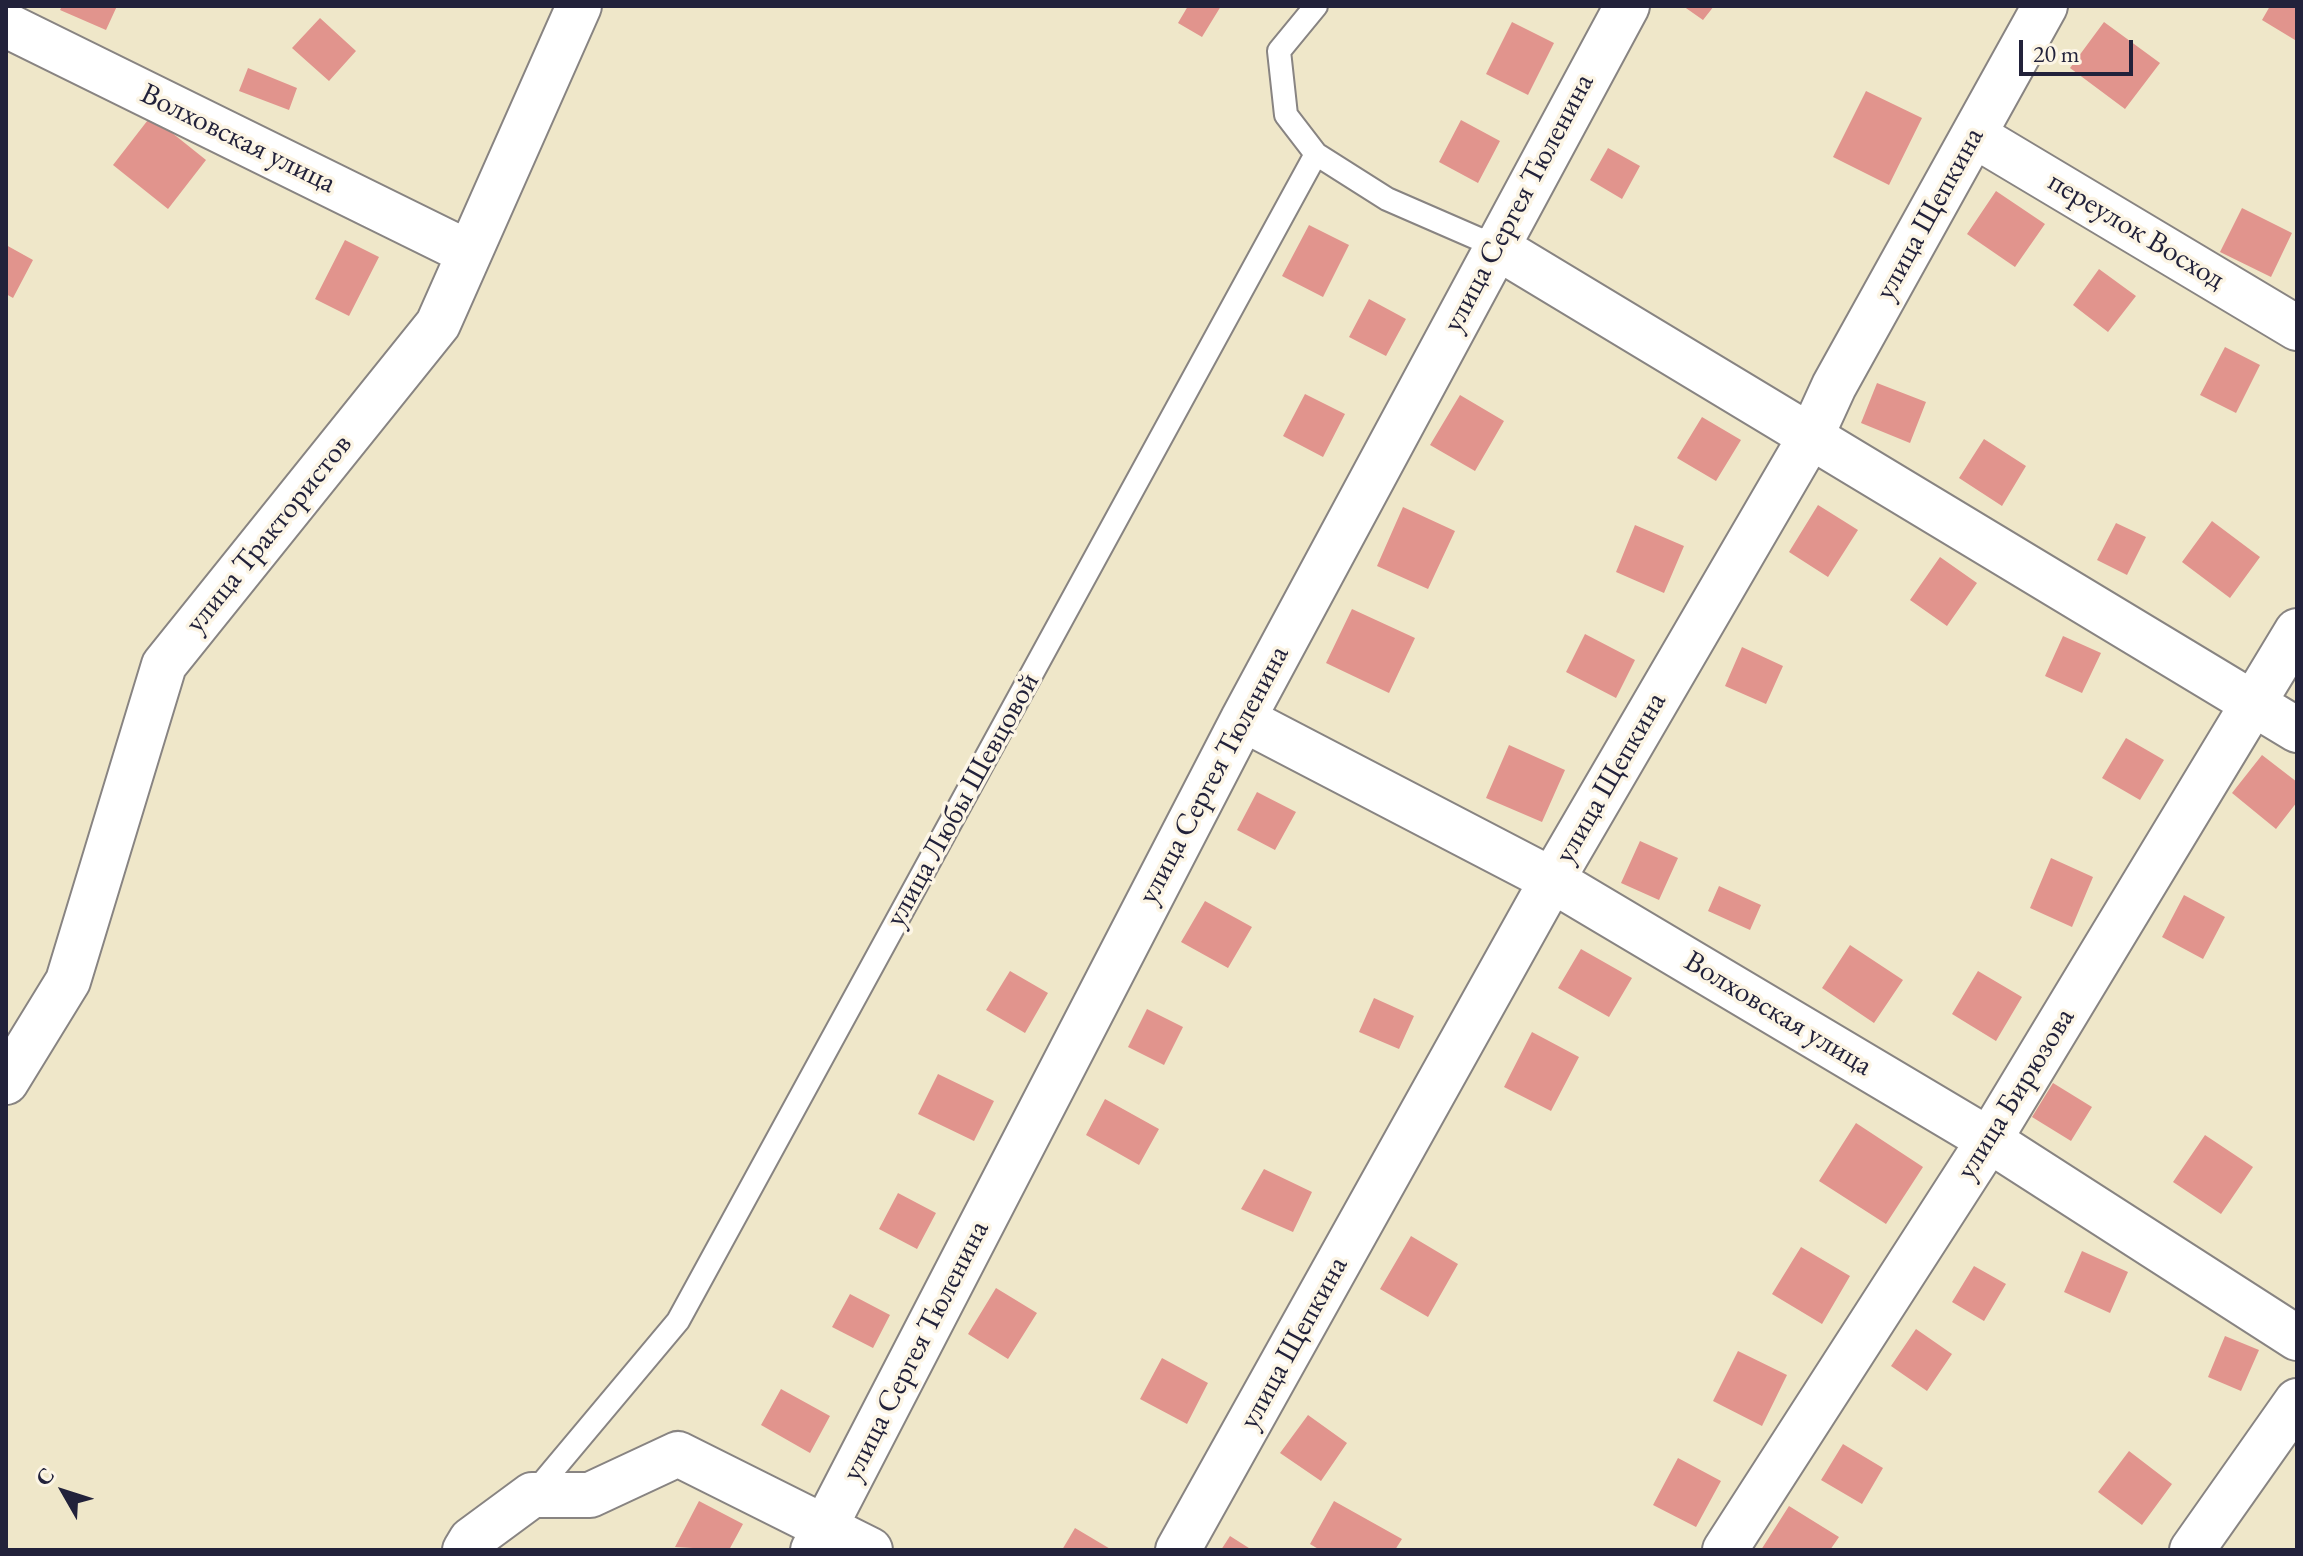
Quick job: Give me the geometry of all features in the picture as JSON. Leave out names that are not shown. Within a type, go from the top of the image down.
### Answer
[{"type":"street","name":"улица Трактористов","points":[[6,1082],[68,981],[164,665],[438,324],[579,6]]},
{"type":"street","name":"улица Сергея Тюленина","points":[[820,1538],[1243,719],[1495,246],[1627,6]]},
{"type":"street","name":"улица Щепкина","points":[[1178,1550],[1552,880],[1812,434],[1834,386],[2045,6]]},
{"type":"street","name":"Волховская улица","points":[[15,28],[469,253]]},
{"type":"street","name":"переулок Восход","points":[[1974,135],[2297,328]]},
{"type":"street","points":[[1495,246],[1812,434],[2297,730]]},
{"type":"street","name":"улица Бирюзова","points":[[1725,1550],[1989,1140],[2297,631]]},
{"type":"street","name":"Волховская улица","points":[[1243,719],[1552,880],[1989,1140],[2297,1338]]},
{"type":"street","points":[[2192,1550],[2297,1401]]},
{"type":"street","points":[[532,1495],[590,1495],[678,1454],[820,1538],[870,1550]]},
{"type":"street","name":"улица Любы Шевцовой","points":[[465,1550],[471,1540],[532,1495]]},
{"type":"lane","points":[[1316,6],[1279,51],[1286,115],[1316,154],[1387,199],[1495,246]]},
{"type":"lane","name":"улица Любы Шевцовой","points":[[532,1495],[678,1321],[1316,154]]},
{"type":"building","points":[[62,6],[117,6],[106,30],[60,10]]},
{"type":"building","points":[[1188,6],[1221,6],[1202,37],[1178,23]]},
{"type":"building","points":[[1683,6],[1714,6],[1703,20]]},
{"type":"building","points":[[2270,6],[2297,6],[2295,40],[2262,20]]},
{"type":"building","points":[[320,18],[356,51],[329,81],[292,48]]},
{"type":"building","points":[[1512,22],[1554,43],[1528,95],[1486,74]]},
{"type":"building","points":[[2104,22],[2160,63],[2125,109],[2070,68]]},
{"type":"building","points":[[248,68],[297,88],[289,110],[239,91]]},
{"type":"building","points":[[1866,91],[1922,118],[1889,185],[1833,157]]},
{"type":"building","points":[[151,116],[206,160],[168,209],[113,165]]},
{"type":"building","points":[[1461,120],[1500,141],[1478,183],[1439,162]]},
{"type":"building","points":[[1608,148],[1640,166],[1622,199],[1590,180]]},
{"type":"building","points":[[1996,191],[2045,224],[2015,267],[1967,234]]},
{"type":"building","points":[[2242,208],[2292,233],[2271,277],[2220,252]]},
{"type":"building","points":[[1309,225],[1349,245],[1323,297],[1282,276]]},
{"type":"building","points":[[345,240],[379,257],[349,316],[315,299]]},
{"type":"building","points":[[6,245],[33,260],[13,298],[6,294]]},
{"type":"building","points":[[2099,269],[2136,296],[2108,332],[2073,305]]},
{"type":"building","points":[[1369,299],[1406,319],[1386,356],[1349,337]]},
{"type":"building","points":[[2225,347],[2260,365],[2236,413],[2200,395]]},
{"type":"building","points":[[1877,383],[1926,402],[1910,443],[1861,423]]},
{"type":"building","points":[[1305,394],[1345,414],[1323,457],[1283,436]]},
{"type":"building","points":[[1460,395],[1504,421],[1475,471],[1430,445]]},
{"type":"building","points":[[1702,417],[1741,440],[1716,481],[1677,458]]},
{"type":"building","points":[[1984,439],[2026,466],[2002,506],[1959,478]]},
{"type":"building","points":[[1818,505],[1858,530],[1828,577],[1789,552]]},
{"type":"building","points":[[1403,507],[1455,531],[1428,589],[1377,566]]},
{"type":"building","points":[[2212,521],[2260,557],[2230,598],[2182,562]]},
{"type":"building","points":[[2116,523],[2146,537],[2127,575],[2097,560]]},
{"type":"building","points":[[1635,525],[1684,546],[1664,593],[1616,572]]},
{"type":"building","points":[[1940,557],[1977,583],[1947,626],[1910,600]]},
{"type":"building","points":[[1352,609],[1415,638],[1389,693],[1326,663]]},
{"type":"building","points":[[1585,634],[1635,660],[1616,698],[1566,672]]},
{"type":"building","points":[[2063,636],[2101,653],[2082,693],[2045,676]]},
{"type":"building","points":[[1742,647],[1783,666],[1766,704],[1725,686]]},
{"type":"building","points":[[2126,738],[2164,760],[2140,800],[2102,778]]},
{"type":"building","points":[[1509,745],[1565,770],[1542,822],[1486,798]]},
{"type":"building","points":[[2262,755],[2297,782],[2297,802],[2276,829],[2232,793]]},
{"type":"building","points":[[1257,792],[1296,812],[1275,850],[1237,830]]},
{"type":"building","points":[[1640,841],[1678,858],[1659,900],[1621,883]]},
{"type":"building","points":[[2051,858],[2093,877],[2072,927],[2030,908]]},
{"type":"building","points":[[1719,886],[1761,905],[1750,930],[1708,911]]},
{"type":"building","points":[[2184,895],[2225,917],[2203,959],[2162,937]]},
{"type":"building","points":[[1205,901],[1252,927],[1228,968],[1181,942]]},
{"type":"building","points":[[1850,945],[1903,980],[1874,1023],[1822,988]]},
{"type":"building","points":[[1581,949],[1632,978],[1609,1017],[1558,988]]},
{"type":"building","points":[[1010,971],[1048,993],[1025,1033],[986,1010]]},
{"type":"building","points":[[1978,971],[2022,997],[1996,1041],[1952,1014]]},
{"type":"building","points":[[1374,998],[1414,1016],[1399,1049],[1359,1032]]},
{"type":"building","points":[[1147,1009],[1183,1027],[1164,1065],[1128,1047]]},
{"type":"building","points":[[1532,1032],[1579,1057],[1551,1111],[1504,1087]]},
{"type":"building","points":[[938,1074],[994,1101],[974,1141],[918,1114]]},
{"type":"building","points":[[2053,1083],[2092,1107],[2071,1141],[2032,1117]]},
{"type":"building","points":[[1105,1099],[1159,1129],[1139,1165],[1086,1135]]},
{"type":"building","points":[[1856,1123],[1923,1167],[1886,1224],[1819,1181]]},
{"type":"building","points":[[2205,1135],[2253,1167],[2221,1214],[2173,1182]]},
{"type":"building","points":[[1264,1169],[1312,1192],[1293,1232],[1241,1209]]},
{"type":"building","points":[[898,1193],[936,1213],[917,1249],[879,1229]]},
{"type":"building","points":[[1411,1236],[1458,1264],[1428,1317],[1380,1289]]},
{"type":"building","points":[[1801,1247],[1850,1276],[1822,1324],[1772,1294]]},
{"type":"building","points":[[2082,1251],[2128,1272],[2110,1313],[2064,1292]]},
{"type":"building","points":[[1974,1266],[2006,1284],[1984,1321],[1952,1302]]},
{"type":"building","points":[[996,1288],[1037,1313],[1008,1359],[968,1334]]},
{"type":"building","points":[[850,1294],[890,1315],[873,1348],[832,1327]]},
{"type":"building","points":[[1916,1329],[1952,1354],[1927,1391],[1891,1366]]},
{"type":"building","points":[[2225,1336],[2259,1350],[2241,1391],[2208,1377]]},
{"type":"building","points":[[1738,1351],[1787,1375],[1762,1426],[1713,1401]]},
{"type":"building","points":[[1162,1358],[1208,1383],[1187,1424],[1140,1399]]},
{"type":"building","points":[[781,1389],[830,1416],[810,1453],[761,1425]]},
{"type":"building","points":[[1308,1415],[1347,1443],[1321,1481],[1280,1453]]},
{"type":"building","points":[[1843,1444],[1883,1468],[1862,1504],[1821,1480]]},
{"type":"building","points":[[2129,1451],[2172,1484],[2142,1525],[2098,1492]]},
{"type":"building","points":[[1678,1458],[1721,1481],[1696,1527],[1653,1505]]},
{"type":"building","points":[[699,1501],[743,1524],[729,1550],[675,1547]]},
{"type":"building","points":[[1334,1501],[1402,1539],[1395,1550],[1320,1550],[1310,1544]]},
{"type":"building","points":[[1789,1506],[1839,1537],[1830,1550],[1761,1550]]},
{"type":"building","points":[[1075,1528],[1112,1550],[1062,1550]]},
{"type":"building","points":[[1230,1536],[1252,1550],[1221,1550]]}]
